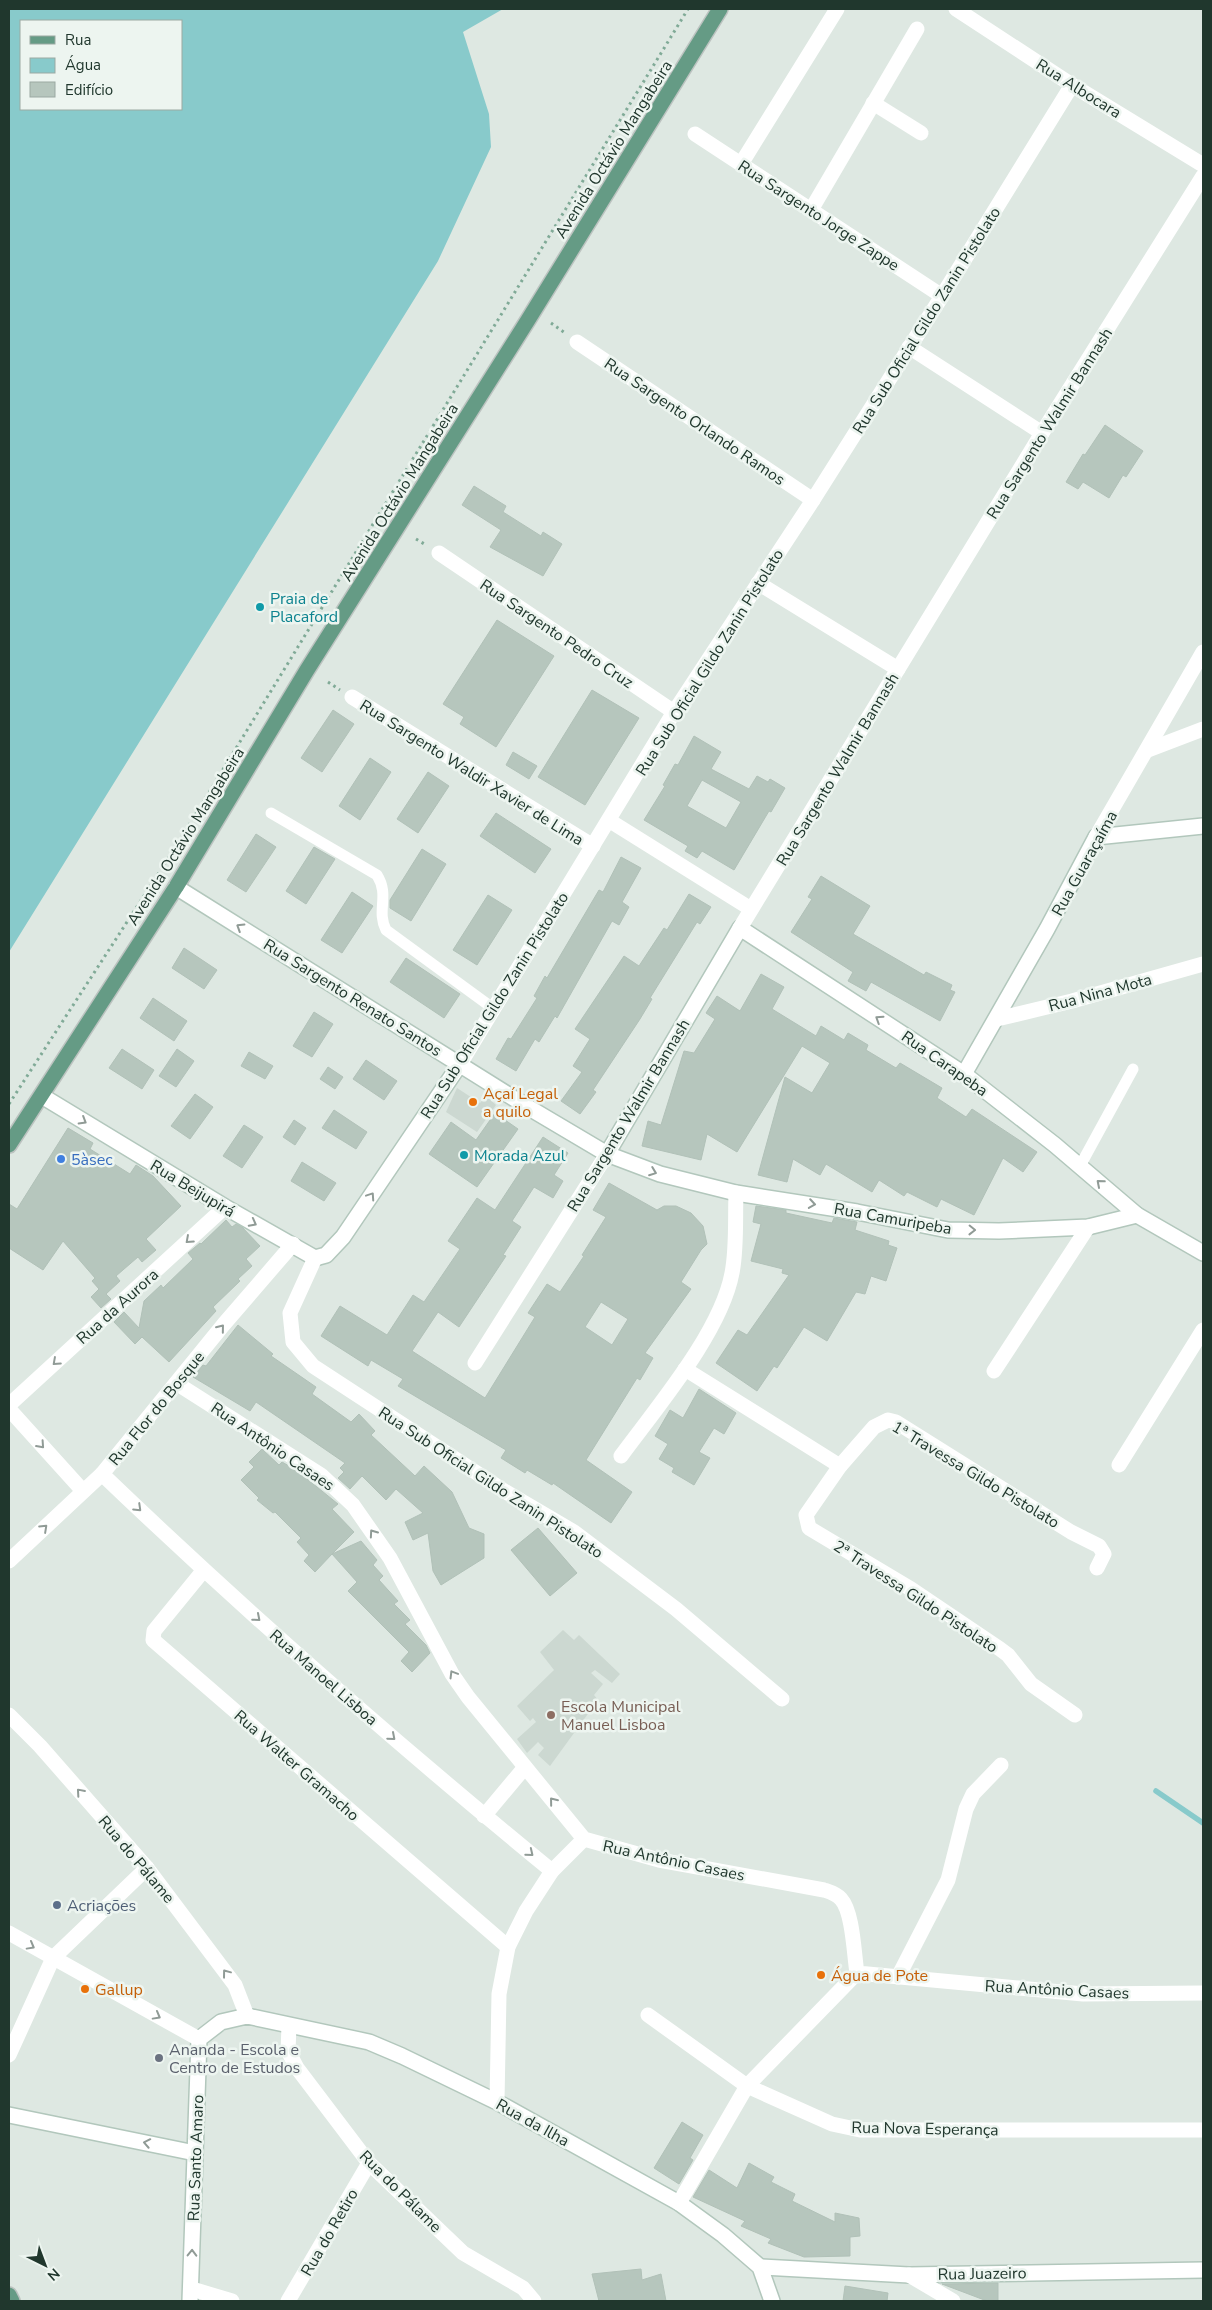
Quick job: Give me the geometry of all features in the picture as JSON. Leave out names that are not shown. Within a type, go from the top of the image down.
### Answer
[{"type":"main road","name":"Avenida Octávio Mangabeira","points":[[9,1145],[176,887],[307,670],[523,328],[720,9]]},
{"type":"main road","points":[[9,2295],[12,2301]]},
{"type":"street","points":[[741,164],[837,9]]},
{"type":"street","name":"Rua Albocara","points":[[956,9],[1072,85],[1203,165]]},
{"type":"street","points":[[811,210],[917,29]]},
{"type":"street","name":"Rua Sub Oficial Gildo Zanin Pistolato","points":[[782,1699],[676,1609],[574,1532],[506,1492],[313,1366],[293,1342],[290,1314],[315,1258],[326,1255],[343,1237],[460,1064],[674,712],[813,500],[1072,85]]},
{"type":"street","points":[[873,103],[921,133]]},
{"type":"street","name":"Rua Sargento Jorge Zappe","points":[[695,134],[942,296]]},
{"type":"street","name":"Rua Sargento Walmir Bannash","points":[[475,1362],[607,1154],[751,909],[1042,433],[1203,176]]},
{"type":"street","name":"Rua Sargento Orlando Ramos","points":[[578,342],[813,500]]},
{"type":"street","points":[[908,347],[1042,433]]},
{"type":"street","name":"Rua Sargento Pedro Cruz","points":[[439,553],[674,712]]},
{"type":"street","points":[[758,583],[898,669]]},
{"type":"street","name":"Rua Guaraçaíma","points":[[964,1074],[997,1019],[1096,837],[1203,652]]},
{"type":"street","name":"Rua Sargento Waldir Xavier de Lima","points":[[352,697],[593,846]]},
{"type":"street","points":[[1148,750],[1203,730]]},
{"type":"street","points":[[610,820],[751,909]]},
{"type":"street","points":[[1096,837],[1203,826]]},
{"type":"street","name":"Rua Sargento Renato Santos","points":[[176,887],[607,1154]]},
{"type":"street","name":"Rua Carapeba","points":[[740,928],[964,1074],[1080,1166],[1137,1215]]},
{"type":"street","name":"Rua Nina Mota","points":[[997,1019],[1072,1001],[1203,964]]},
{"type":"street","name":"Rua Beijupirá","points":[[42,1096],[225,1208],[293,1244],[315,1258]]},
{"type":"street","name":"Rua Camuripeba","points":[[607,1154],[660,1174],[736,1193],[857,1212],[948,1230],[999,1231],[1088,1227],[1137,1215]]},
{"type":"street","points":[[621,1456],[685,1369],[724,1302],[730,1280],[736,1193]]},
{"type":"street","name":"Rua da Aurora","points":[[9,1407],[225,1208]]},
{"type":"street","points":[[1137,1215],[1202,1248]]},
{"type":"street","points":[[994,1371],[1088,1227]]},
{"type":"street","name":"Rua Flor do Bosque","points":[[9,1561],[102,1474],[293,1244]]},
{"type":"street","points":[[1119,1465],[1203,1330]]},
{"type":"street","points":[[685,1369],[840,1466]]},
{"type":"street","name":"Rua Antônio Casaes","points":[[176,1383],[321,1475],[353,1505],[390,1558],[452,1674],[584,1839],[659,1860],[824,1890],[837,1895],[843,1900],[848,1912],[857,1973],[1083,1994],[1203,1993]]},
{"type":"street","points":[[9,1407],[83,1492]]},
{"type":"street","name":"1ª Travessa Gildo Pistolato","points":[[840,1466],[874,1427],[888,1420],[896,1422],[1071,1532],[1099,1546],[1104,1554],[1097,1568]]},
{"type":"street","name":"2ª Travessa Gildo Pistolato","points":[[840,1466],[806,1515],[809,1528],[911,1589],[1000,1649],[1008,1655],[1031,1684],[1076,1715]]},
{"type":"street","name":"Rua Manoel Lisboa","points":[[102,1474],[203,1571],[484,1816],[552,1871]]},
{"type":"street","name":"Rua Walter Gramacho","points":[[203,1571],[154,1631],[153,1640],[508,1947]]},
{"type":"street","name":"Rua do Pálame","points":[[9,1715],[40,1746],[147,1868],[235,1985],[247,2016]]},
{"type":"street","points":[[898,1977],[948,1880],[966,1809],[973,1794],[1001,1765]]},
{"type":"street","points":[[484,1816],[525,1767]]},
{"type":"street","points":[[497,2102],[499,1994],[508,1947],[526,1911],[552,1871],[584,1839]]},
{"type":"street","points":[[9,2055],[53,1958],[147,1868]]},
{"type":"street","points":[[9,1933],[199,2039],[221,2022],[247,2016]]},
{"type":"street","points":[[679,2203],[747,2086],[857,1973]]},
{"type":"street","name":"Rua Nova Esperança","points":[[648,2015],[747,2086],[832,2124],[860,2130],[1203,2130]]},
{"type":"street","name":"Rua da Ilha","points":[[247,2016],[369,2042],[497,2102],[679,2203],[760,2266]]},
{"type":"street","name":"Rua do Pálame","points":[[289,2026],[288,2051],[297,2068],[369,2163],[463,2254],[523,2288],[534,2301]]},
{"type":"street","name":"Rua Santo Amaro","points":[[191,2295],[199,2039]]},
{"type":"street","points":[[9,2115],[194,2153]]},
{"type":"street","name":"Rua do Retiro","points":[[288,2301],[369,2163]]},
{"type":"street","points":[[760,2266],[772,2301]]},
{"type":"street","name":"Rua Juazeiro","points":[[760,2266],[909,2274],[1203,2270]]},
{"type":"street","points":[[909,2274],[954,2301]]},
{"type":"street","points":[[191,2295],[232,2301]]},
{"type":"lane","points":[[271,812],[377,875],[383,885],[382,916],[386,930],[494,1009]]},
{"type":"lane","points":[[1080,1166],[1133,1069]]},
{"type":"path","points":[[9,1104],[175,848],[688,9]]},
{"type":"shaded area","points":[[457,1088],[480,1103],[486,1096],[496,1105],[477,1132],[446,1112]]},
{"type":"shaded area","points":[[563,1630],[574,1640],[579,1635],[620,1674],[612,1683],[595,1670],[591,1673],[603,1684],[594,1695],[598,1700],[550,1766],[538,1755],[544,1748],[538,1742],[527,1753],[517,1739],[536,1722],[533,1718],[530,1721],[517,1706],[554,1670],[540,1652]]},
{"type":"water","points":[[9,9],[503,9],[463,32],[489,114],[491,147],[438,261],[9,952]]},
{"type":"building","points":[[1105,425],[1143,451],[1126,477],[1123,475],[1109,498],[1083,482],[1078,489],[1066,482],[1083,454],[1085,455]]},
{"type":"building","points":[[474,486],[506,506],[503,512],[541,536],[543,532],[562,544],[543,576],[490,547],[501,530],[462,505]]},
{"type":"building","points":[[497,620],[554,656],[496,747],[460,724],[464,717],[443,704]]},
{"type":"building","points":[[592,690],[639,718],[585,805],[538,777]]},
{"type":"building","points":[[333,710],[354,724],[322,772],[301,758]]},
{"type":"building","points":[[694,736],[721,752],[711,769],[749,789],[757,776],[768,782],[770,779],[785,788],[734,870],[702,851],[697,858],[685,851],[688,846],[644,820],[665,786],[663,785],[675,764],[678,765]],"holes":[[[702,780],[741,802],[726,828],[687,806]]]},
{"type":"building","points":[[513,752],[537,766],[529,779],[506,765]]},
{"type":"building","points":[[370,758],[391,772],[360,820],[339,806]]},
{"type":"building","points":[[428,772],[449,786],[418,833],[397,819]]},
{"type":"building","points":[[496,813],[551,849],[535,873],[480,836]]},
{"type":"building","points":[[256,834],[276,847],[246,892],[227,880]]},
{"type":"building","points":[[314,847],[335,859],[306,904],[286,891]]},
{"type":"building","points":[[422,849],[446,864],[411,921],[390,908],[390,900]]},
{"type":"building","points":[[621,857],[641,868],[622,902],[629,907],[619,925],[612,921],[557,1018],[555,1016],[539,1042],[535,1039],[516,1071],[496,1059],[508,1038],[511,1039],[537,998],[534,996],[545,976],[547,978],[599,890],[603,892]]},
{"type":"building","points":[[821,876],[870,906],[853,934],[924,975],[926,972],[952,985],[950,990],[955,992],[940,1021],[871,982],[866,991],[848,981],[853,972],[791,932],[812,899],[808,897]]},
{"type":"building","points":[[352,892],[373,906],[342,953],[321,940]]},
{"type":"building","points":[[689,894],[711,907],[700,924],[697,922],[650,998],[652,999],[640,1019],[593,1090],[596,1092],[580,1114],[561,1101],[582,1072],[573,1066],[590,1039],[575,1029],[624,956],[639,966],[664,928],[667,930]]},
{"type":"building","points":[[488,895],[512,910],[477,965],[453,950]]},
{"type":"building","points":[[184,948],[217,970],[204,989],[172,968]]},
{"type":"building","points":[[406,958],[460,994],[444,1018],[390,982]]},
{"type":"building","points":[[761,974],[784,987],[772,1009],[816,1036],[821,1026],[844,1040],[848,1033],[868,1045],[866,1050],[896,1068],[900,1063],[942,1088],[937,1098],[966,1117],[972,1109],[1037,1152],[1023,1172],[1003,1158],[974,1215],[941,1199],[937,1207],[907,1192],[904,1196],[879,1180],[872,1192],[826,1164],[820,1175],[793,1159],[787,1182],[758,1175],[785,1077],[812,1093],[830,1063],[802,1046],[737,1152],[707,1134],[701,1160],[642,1146],[648,1121],[661,1125],[684,1051],[694,1053],[715,1019],[706,1013],[717,996],[740,1011]]},
{"type":"building","points":[[153,998],[187,1021],[174,1041],[140,1018]]},
{"type":"building","points":[[314,1012],[333,1024],[312,1057],[293,1046]]},
{"type":"building","points":[[122,1049],[154,1070],[142,1089],[109,1068]]},
{"type":"building","points":[[177,1049],[194,1061],[176,1087],[159,1076]]},
{"type":"building","points":[[249,1052],[273,1066],[265,1079],[241,1066]]},
{"type":"building","points":[[366,1060],[397,1081],[384,1100],[353,1079]]},
{"type":"building","points":[[328,1067],[343,1077],[335,1089],[320,1079]]},
{"type":"building","points":[[195,1094],[213,1107],[190,1139],[171,1126]]},
{"type":"building","points":[[334,1110],[367,1132],[356,1149],[322,1128]]},
{"type":"building","name":"Morada Azul","points":[[495,1113],[518,1129],[477,1187],[429,1154],[451,1122],[476,1140]]},
{"type":"building","points":[[294,1120],[306,1128],[295,1145],[283,1137]]},
{"type":"building","points":[[244,1125],[263,1137],[242,1168],[223,1156]]},
{"type":"building","points":[[68,1128],[93,1143],[90,1149],[130,1174],[136,1165],[153,1176],[181,1206],[146,1239],[156,1250],[142,1262],[138,1257],[116,1276],[120,1281],[106,1294],[111,1299],[101,1308],[91,1297],[99,1289],[92,1281],[95,1278],[63,1241],[43,1270],[9,1248],[9,1204],[17,1209]]},
{"type":"building","points":[[543,1137],[568,1153],[554,1175],[563,1181],[553,1198],[534,1187],[512,1221],[521,1227],[503,1255],[506,1256],[459,1327],[438,1312],[412,1351],[485,1398],[535,1317],[528,1313],[547,1284],[560,1292],[584,1256],[582,1255],[606,1217],[593,1210],[609,1183],[657,1210],[664,1206],[676,1206],[691,1213],[703,1226],[707,1244],[701,1250],[681,1282],[691,1289],[645,1353],[653,1358],[640,1380],[637,1378],[586,1460],[632,1492],[611,1523],[553,1483],[552,1485],[527,1470],[525,1473],[501,1458],[506,1450],[398,1386],[403,1379],[371,1360],[368,1366],[321,1336],[340,1306],[387,1335],[413,1295],[424,1302],[460,1249],[448,1241],[477,1198],[495,1210]],"holes":[[[601,1302],[628,1319],[612,1345],[585,1327]]]},
{"type":"building","points":[[302,1162],[336,1183],[324,1201],[291,1181]]},
{"type":"building","points":[[756,1206],[786,1210],[786,1213],[832,1223],[834,1218],[857,1222],[855,1230],[889,1241],[888,1245],[897,1248],[886,1281],[871,1276],[865,1294],[856,1292],[827,1341],[804,1327],[777,1368],[774,1366],[757,1391],[716,1363],[738,1330],[747,1335],[789,1275],[782,1273],[783,1269],[751,1261],[761,1224],[753,1222]]},
{"type":"building","points":[[226,1220],[232,1227],[236,1224],[242,1227],[260,1246],[246,1259],[252,1266],[238,1279],[240,1281],[213,1307],[216,1311],[169,1362],[142,1337],[135,1344],[114,1322],[124,1312],[139,1328],[144,1301],[161,1285],[163,1288],[193,1259],[188,1253],[201,1244]]},
{"type":"building","points":[[238,1325],[273,1354],[271,1356],[316,1387],[312,1394],[351,1422],[359,1414],[375,1431],[371,1435],[415,1476],[424,1466],[452,1492],[469,1528],[484,1534],[484,1558],[441,1585],[433,1571],[428,1533],[413,1540],[405,1522],[423,1513],[396,1489],[386,1500],[362,1476],[350,1489],[338,1478],[344,1472],[340,1468],[345,1463],[256,1402],[250,1411],[193,1377],[203,1365],[206,1366]]},
{"type":"building","points":[[699,1389],[736,1413],[724,1434],[714,1428],[699,1452],[710,1458],[694,1485],[672,1472],[674,1468],[659,1459],[668,1444],[655,1436],[670,1410],[683,1418]]},
{"type":"building","points":[[262,1449],[279,1465],[282,1462],[296,1470],[338,1504],[332,1509],[354,1532],[315,1572],[304,1561],[309,1555],[297,1542],[301,1538],[275,1512],[273,1513],[257,1500],[259,1498],[241,1480],[254,1467],[249,1462]]},
{"type":"building","points":[[538,1528],[577,1573],[550,1596],[511,1550]]},
{"type":"building","points":[[361,1541],[377,1560],[373,1565],[383,1576],[379,1580],[398,1601],[394,1604],[410,1620],[405,1624],[426,1645],[430,1653],[412,1672],[401,1661],[409,1652],[348,1591],[357,1582],[332,1554]]},
{"type":"building","points":[[682,2122],[703,2135],[690,2158],[693,2160],[679,2184],[654,2168]]},
{"type":"building","points":[[749,2163],[774,2177],[771,2182],[795,2194],[792,2201],[835,2222],[835,2213],[859,2218],[860,2236],[850,2237],[850,2256],[804,2257],[768,2243],[771,2239],[741,2226],[745,2221],[693,2197],[709,2170],[737,2188]]},
{"type":"building","points":[[641,2269],[642,2280],[661,2274],[666,2301],[599,2301],[592,2274]]},
{"type":"building","points":[[998,2283],[998,2301],[987,2301],[942,2284]]},
{"type":"building","points":[[845,2286],[888,2293],[887,2301],[843,2301]]},
{"type":"waterway","points":[[1156,1791],[1203,1823]]},
{"type":"place","name":"Praia de Placaford","points":[[260,607]]},
{"type":"place","name":"Açaí Legal a quilo","points":[[473,1102]]},
{"type":"place","name":"Morada Azul","points":[[464,1155]]},
{"type":"place","name":"5àsec","points":[[61,1159]]},
{"type":"place","name":"Escola Municipal Manuel Lisboa","points":[[551,1715]]},
{"type":"place","name":"Acriações","points":[[57,1905]]},
{"type":"place","name":"Água de Pote","points":[[821,1975]]},
{"type":"place","name":"Gallup","points":[[85,1989]]},
{"type":"place","name":"Ananda - Escola e Centro de Estudos","points":[[159,2058]]}]
